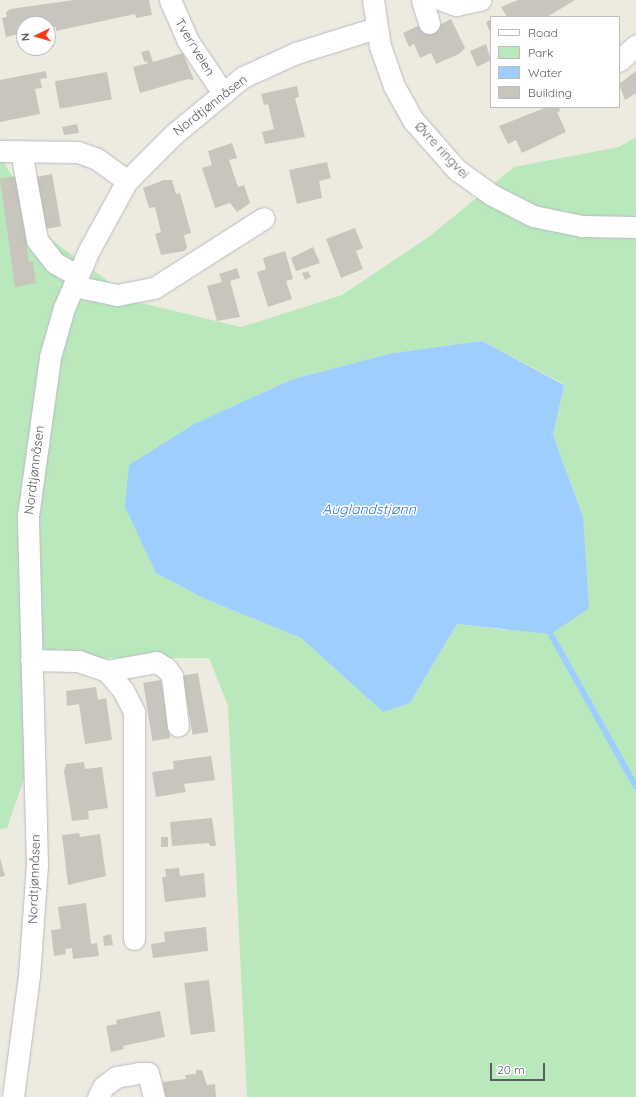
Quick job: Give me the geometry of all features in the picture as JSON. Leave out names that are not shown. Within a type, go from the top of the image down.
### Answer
[{"type":"street","name":"Tverrveien","points":[[170,0],[185,35],[223,93]]},
{"type":"street","name":"Øvre ringvei","points":[[373,0],[376,28],[394,86],[413,120],[473,183],[533,216],[582,226],[636,227]]},
{"type":"street","points":[[422,0],[429,23]]},
{"type":"street","points":[[442,0],[456,5],[480,0]]},
{"type":"street","name":"Nordtjønnåsen","points":[[13,1097],[29,976],[37,865],[28,516],[50,357],[76,281],[127,181],[174,134],[223,93],[275,61],[376,28]]},
{"type":"street","points":[[620,60],[636,45]]},
{"type":"street","points":[[0,151],[78,152],[97,159],[127,181]]},
{"type":"street","points":[[21,151],[37,240],[54,263],[76,281],[117,295],[154,288],[264,218]]},
{"type":"street","points":[[31,660],[78,661],[107,671],[156,662],[166,668],[172,676],[178,726]]},
{"type":"street","points":[[107,671],[123,690],[134,712],[134,939]]},
{"type":"street","points":[[98,1097],[103,1087],[116,1077],[139,1073],[148,1074],[154,1097]]},
{"type":"green space","points":[[636,137],[636,1097],[247,1097],[228,706],[209,658],[105,658],[26,671],[24,779],[7,828],[0,829],[0,156],[50,239],[137,302],[241,327],[342,295],[430,236],[514,167],[619,147]],"holes":[[[482,341],[564,384],[553,435],[583,517],[507,630],[457,624],[410,703],[383,712],[301,638],[203,598],[156,573],[196,423],[293,379],[393,353]]]},
{"type":"water","name":"Auglandstjønn","points":[[482,341],[564,385],[553,435],[583,517],[589,608],[551,634],[457,624],[410,703],[383,712],[301,638],[203,598],[156,573],[125,507],[129,465],[196,423],[293,379],[393,353]]},
{"type":"building","points":[[74,0],[149,0],[152,15],[136,18],[135,14],[56,31],[56,16],[16,16],[16,35],[6,37],[2,18],[7,17],[6,12],[10,9]]},
{"type":"building","points":[[518,0],[575,0],[549,16],[506,16],[501,7]]},
{"type":"building","points":[[451,19],[465,48],[459,54],[436,64],[431,53],[420,58],[414,44],[409,47],[403,33],[424,23],[428,31]]},
{"type":"building","points":[[490,20],[490,32],[486,22]]},
{"type":"building","points":[[486,44],[490,60],[477,67],[470,51]]},
{"type":"building","points":[[149,50],[153,62],[183,53],[194,80],[188,79],[140,93],[133,67],[149,63],[144,61],[141,52]]},
{"type":"building","points":[[46,71],[47,78],[40,79],[42,88],[35,89],[40,114],[0,122],[0,80]]},
{"type":"building","points":[[636,71],[636,93],[625,100],[620,83]]},
{"type":"building","points":[[107,72],[112,100],[60,109],[55,81]]},
{"type":"building","points":[[297,86],[299,97],[295,98],[305,137],[265,144],[262,132],[274,129],[268,104],[264,105],[261,94]]},
{"type":"building","points":[[544,108],[559,108],[560,111],[557,112],[566,132],[522,153],[516,140],[508,144],[499,126]]},
{"type":"building","points":[[77,124],[79,133],[64,135],[62,127]]},
{"type":"building","points":[[232,143],[237,158],[229,160],[238,187],[244,185],[250,203],[237,212],[230,203],[215,208],[202,168],[212,165],[208,151]]},
{"type":"building","points":[[327,162],[331,178],[319,181],[322,198],[297,204],[289,170]]},
{"type":"building","points":[[52,174],[61,226],[43,229],[34,177]]},
{"type":"building","points":[[16,176],[29,262],[33,262],[36,283],[15,287],[0,179]]},
{"type":"building","points":[[164,180],[172,180],[176,194],[180,193],[191,233],[184,235],[187,248],[184,251],[161,255],[155,234],[161,232],[155,207],[149,208],[143,188]]},
{"type":"building","points":[[355,228],[363,248],[356,251],[363,269],[341,278],[326,239]]},
{"type":"building","points":[[313,247],[320,263],[296,271],[291,258]]},
{"type":"building","points":[[285,251],[293,279],[286,281],[292,299],[268,307],[257,272],[266,269],[263,258]]},
{"type":"building","points":[[237,268],[240,278],[230,281],[240,317],[217,321],[207,286],[222,282],[219,274]]},
{"type":"building","points":[[308,271],[311,277],[305,280],[302,273]]},
{"type":"building","points":[[198,673],[208,732],[193,735],[182,676]]},
{"type":"building","points":[[161,680],[170,738],[152,741],[143,683]]},
{"type":"building","points":[[96,687],[98,700],[106,698],[112,740],[85,744],[79,704],[67,706],[66,691]]},
{"type":"building","points":[[211,756],[215,780],[184,784],[186,792],[156,797],[152,772],[174,769],[173,761]]},
{"type":"building","points":[[84,762],[85,769],[102,767],[108,808],[88,811],[89,819],[72,821],[64,771],[66,764]]},
{"type":"building","points":[[212,818],[216,846],[210,846],[209,843],[172,846],[170,822]]},
{"type":"building","points":[[79,833],[80,837],[100,834],[106,876],[68,885],[62,835]]},
{"type":"building","points":[[161,837],[168,837],[168,847],[161,847]]},
{"type":"building","points":[[0,858],[5,876],[0,877]]},
{"type":"building","points":[[179,868],[180,876],[204,873],[206,897],[165,902],[162,877],[166,877],[165,869]]},
{"type":"building","points":[[86,903],[91,944],[97,943],[99,956],[73,959],[72,948],[65,949],[66,954],[54,956],[51,930],[61,929],[58,907]]},
{"type":"building","points":[[206,927],[208,951],[153,958],[151,944],[165,942],[164,932]]},
{"type":"building","points":[[111,934],[113,945],[104,946],[103,936]]},
{"type":"building","points":[[209,980],[215,1032],[191,1035],[184,983]]},
{"type":"building","points":[[160,1011],[165,1037],[123,1046],[124,1049],[111,1052],[106,1026],[117,1024],[116,1020]]},
{"type":"building","points":[[196,1070],[202,1070],[207,1085],[215,1084],[216,1097],[165,1097],[163,1082],[186,1079],[185,1075],[196,1074]]},
{"type":"waterway","points":[[551,634],[636,786]]}]
